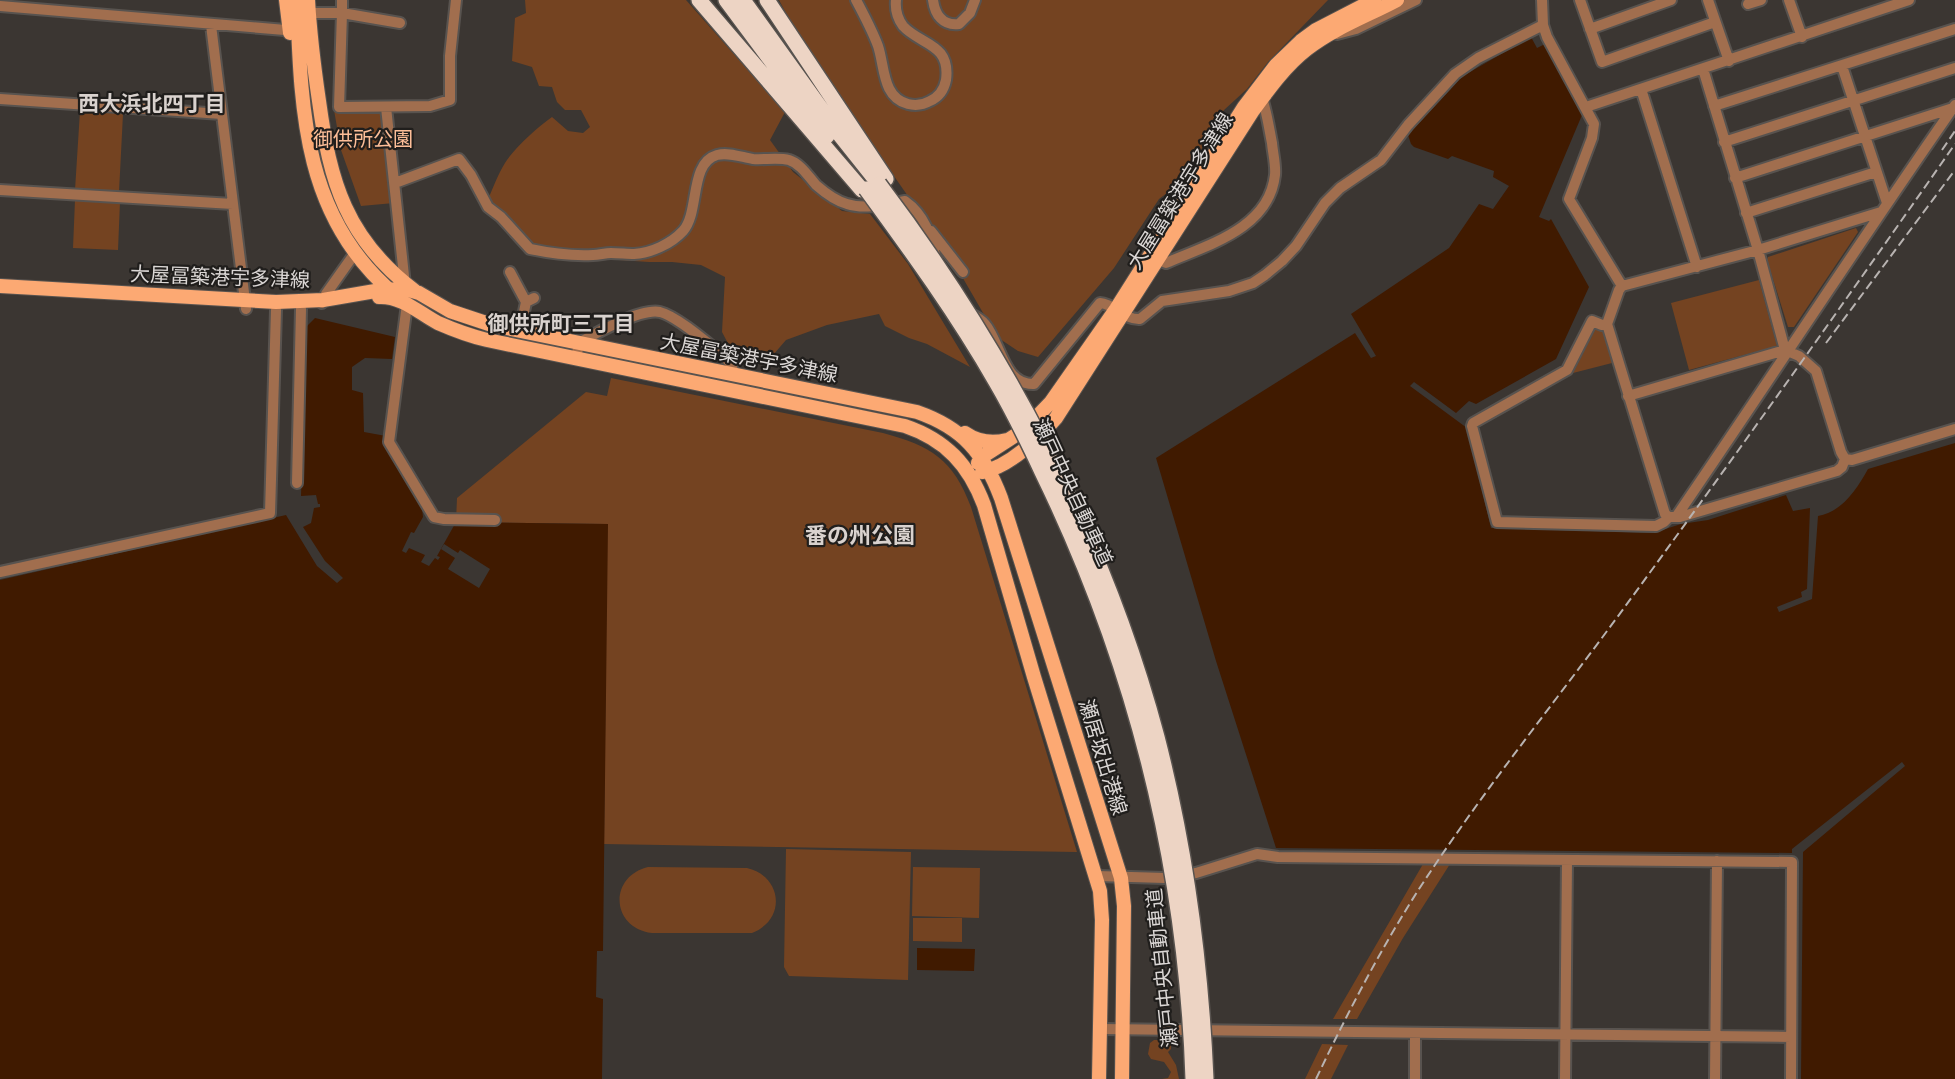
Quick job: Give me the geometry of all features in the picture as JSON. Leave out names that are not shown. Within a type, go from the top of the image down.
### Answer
[{"type":"highway","points":[[699,0],[873,185]]},
{"type":"highway","points":[[726,0],[873,185]]},
{"type":"highway","points":[[743,0],[873,185]]},
{"type":"highway","points":[[767,0],[873,185]]},
{"type":"highway","name":"瀬戸中央自動車道","points":[[873,185],[914,254],[959,320],[998,384],[1065,518],[1121,663],[1147,752],[1176,890],[1185,965],[1193,1079]]},
{"type":"highway","name":"瀬戸中央自動車道","points":[[873,185],[930,241],[1023,406],[1076,514],[1107,585],[1156,736],[1174,812],[1189,889],[1198,963],[1206,1079]]},
{"type":"main road","points":[[286,0],[294,31],[309,141],[318,180],[331,215],[381,291],[407,304]]},
{"type":"main road","points":[[294,31],[297,0]]},
{"type":"main road","name":"大屋冨築港宇多津線","points":[[971,475],[990,471],[1022,451],[1046,430],[1065,405],[1120,312],[1276,64],[1301,40],[1336,18],[1374,0]]},
{"type":"main road","name":"大屋冨築港宇多津線","points":[[1258,95],[1295,59],[1323,37],[1397,0]]},
{"type":"main road","points":[[309,6],[326,151],[335,183],[348,214],[376,255],[410,289]]},
{"type":"main road","name":"大屋冨築港宇多津線","points":[[971,475],[982,457],[1014,438],[1034,422],[1051,402],[1159,260],[1206,177]]},
{"type":"main road","points":[[376,255],[382,273],[381,291]]},
{"type":"main road","points":[[356,295],[366,282],[359,258]]},
{"type":"main road","name":"大屋冨築港宇多津線","points":[[0,286],[245,304],[276,310],[301,309],[356,295],[410,289],[461,315],[520,331],[917,412],[948,426],[982,457]]},
{"type":"main road","name":"大屋冨築港宇多津線","points":[[0,295],[245,304],[322,303],[381,291]]},
{"type":"main road","name":"大屋冨築港宇多津線","points":[[381,291],[388,297],[407,304],[437,322],[471,336],[916,430],[946,448],[971,475]]},
{"type":"main road","points":[[807,407],[810,390]]},
{"type":"main road","points":[[917,412],[947,422],[971,437],[986,442],[1000,442],[1014,438]]},
{"type":"main road","name":"瀬居坂出港線","points":[[982,457],[1001,498],[1121,878],[1124,906],[1122,1079]]},
{"type":"main road","points":[[971,475],[984,505],[1034,677],[1097,876],[1102,906],[1099,1079]]},
{"type":"street","points":[[339,107],[342,0]]},
{"type":"street","points":[[320,108],[430,106],[450,100],[450,56],[456,0]]},
{"type":"street","points":[[856,0],[878,48],[888,89],[906,104],[921,105],[941,92],[945,84],[946,69],[939,52],[933,45],[907,30],[901,23],[897,16],[896,0]]},
{"type":"street","points":[[933,0],[941,20],[952,25],[959,24],[970,13],[975,0]]},
{"type":"street","points":[[1355,9],[1368,0]]},
{"type":"street","points":[[1323,37],[1356,29],[1416,0]]},
{"type":"street","points":[[1542,0],[1543,25],[1553,50],[1594,124],[1592,138],[1569,199],[1622,286]]},
{"type":"street","points":[[1580,0],[1602,62],[1715,22]]},
{"type":"street","points":[[1590,29],[1671,0]]},
{"type":"street","points":[[1708,0],[1729,61]]},
{"type":"street","points":[[1748,4],[1761,0]]},
{"type":"street","points":[[1789,0],[1802,37]]},
{"type":"street","points":[[1586,108],[1909,0]]},
{"type":"street","points":[[0,18],[1,4],[294,31]]},
{"type":"street","points":[[309,6],[400,23]]},
{"type":"street","points":[[211,25],[245,304]]},
{"type":"street","points":[[926,224],[933,244],[939,276],[954,303],[984,322],[1009,369],[1018,381],[1034,384],[1100,303],[1106,303],[1135,320],[1140,319],[1162,301],[1229,291],[1252,283],[1265,275],[1296,246],[1325,204],[1340,188],[1381,160],[1408,125],[1455,74],[1478,58],[1543,25]]},
{"type":"street","points":[[1714,106],[1955,29]]},
{"type":"street","points":[[1842,66],[1876,172],[1884,208]]},
{"type":"street","points":[[1724,142],[1955,68]]},
{"type":"street","points":[[1703,69],[1787,351]]},
{"type":"street","points":[[1641,89],[1696,267]]},
{"type":"street","points":[[1159,260],[1166,263],[1236,231],[1260,211],[1268,198],[1275,175],[1275,161],[1265,107],[1258,95]]},
{"type":"street","points":[[0,99],[222,114]]},
{"type":"street","points":[[1735,178],[1954,106]]},
{"type":"street","points":[[1672,517],[1954,106]]},
{"type":"street","points":[[386,107],[394,183],[410,289],[389,442],[434,517],[495,520]]},
{"type":"street","points":[[394,183],[459,159],[471,175],[488,207],[501,217],[530,249],[592,255],[635,254],[650,251],[668,243],[683,231],[689,221],[699,176],[703,165],[709,159],[717,155],[729,154],[752,159],[790,160],[818,186],[848,205],[868,206],[905,201],[913,207],[963,272]]},
{"type":"street","points":[[1746,213],[1876,172]]},
{"type":"street","points":[[0,190],[233,204]]},
{"type":"street","points":[[1672,517],[1665,514],[1607,324],[1618,290],[1622,286],[1758,250],[1884,208]]},
{"type":"street","points":[[322,303],[359,258]]},
{"type":"street","points":[[510,272],[530,300],[520,331]]},
{"type":"street","points":[[297,483],[301,309]]},
{"type":"street","points":[[0,572],[270,513],[276,310]]},
{"type":"street","points":[[576,359],[579,343],[599,331],[650,312],[658,312],[675,320],[725,357],[735,375]]},
{"type":"street","points":[[1607,324],[1602,325],[1592,321],[1567,370],[1473,423],[1472,430],[1497,522],[1656,526],[1672,517],[1837,471],[1842,467],[1845,459]]},
{"type":"street","points":[[1628,396],[1787,351],[1799,356],[1816,371],[1845,459]]},
{"type":"street","points":[[1845,459],[1852,460],[1955,429]]},
{"type":"street","points":[[1097,876],[1165,878],[1257,855],[1792,862],[1791,1079]]},
{"type":"street","points":[[1565,1079],[1567,860]]},
{"type":"street","points":[[1715,1079],[1717,861]]},
{"type":"street","points":[[1100,1029],[1791,1037]]},
{"type":"street","points":[[1415,1079],[1416,1033]]},
{"type":"green space","points":[[525,0],[686,0],[785,112],[770,140],[793,172],[842,211],[870,214],[908,264],[970,367],[927,344],[885,326],[879,314],[827,325],[786,340],[767,362],[753,362],[733,353],[722,332],[725,277],[701,265],[619,260],[533,244],[493,211],[489,197],[500,171],[520,144],[552,117],[568,131],[583,133],[590,127],[581,110],[565,110],[557,102],[552,87],[539,86],[532,67],[512,61],[515,18],[526,13]]},
{"type":"green space","points":[[779,0],[1328,0],[1268,62],[1247,89],[1224,110],[1183,181],[1159,199],[1114,268],[1038,357],[1018,351],[997,337],[953,261],[803,45]]},
{"type":"green space","name":"御供所公園","points":[[334,110],[383,111],[394,203],[361,206],[341,150]]},
{"type":"green space","points":[[80,111],[123,114],[119,192],[75,190]]},
{"type":"green space","points":[[75,200],[120,202],[118,250],[73,248]]},
{"type":"green space","points":[[1856,228],[1858,232],[1794,327],[1788,327],[1768,257]]},
{"type":"green space","points":[[1759,280],[1777,346],[1689,370],[1671,303]]},
{"type":"green space","points":[[1597,326],[1603,328],[1612,363],[1573,373]]},
{"type":"green space","points":[[611,378],[883,433],[927,449],[948,466],[971,507],[1077,852],[604,844],[607,524],[456,522],[457,498],[586,392],[607,396]]},
{"type":"green space","points":[[786,849],[911,852],[908,980],[789,976],[784,967]]},
{"type":"green space","points":[[1423,864],[1450,864],[1403,938],[1357,1019],[1333,1019]]},
{"type":"green space","points":[[648,867],[747,868],[759,873],[773,888],[776,898],[775,908],[771,918],[763,927],[752,933],[652,933],[638,929],[628,922],[622,913],[621,891],[626,881],[635,873]]},
{"type":"green space","points":[[913,867],[980,868],[979,918],[912,916]]},
{"type":"green space","points":[[913,918],[962,918],[962,942],[913,941]]},
{"type":"green space","points":[[1154,1040],[1171,1044],[1168,1052],[1176,1065],[1179,1079],[1162,1079],[1168,1078],[1171,1072],[1164,1062],[1151,1059],[1148,1054],[1150,1043]]},
{"type":"green space","points":[[1322,1044],[1348,1045],[1331,1079],[1305,1079]]},
{"type":"shaded area","points":[[1531,37],[1537,48],[1545,44],[1582,115],[1539,217],[1549,221],[1551,219],[1589,287],[1556,359],[1476,404],[1469,401],[1456,413],[1414,382],[1410,386],[1467,428],[1491,528],[1653,533],[1681,524],[1708,520],[1786,495],[1793,511],[1810,508],[1807,589],[1801,592],[1802,597],[1777,607],[1779,612],[1812,599],[1818,516],[1827,514],[1841,505],[1854,492],[1868,469],[1955,443],[1955,1079],[1801,1079],[1803,852],[1905,766],[1902,762],[1792,849],[1792,853],[1276,848],[1216,661],[1156,458],[1355,333],[1371,358],[1376,356],[1351,314],[1449,248],[1479,204],[1493,209],[1509,186],[1493,177],[1494,171],[1452,156],[1448,159],[1414,147],[1408,135],[1463,76]]},
{"type":"shaded area","points":[[315,318],[395,337],[392,359],[365,358],[352,367],[352,390],[363,393],[364,432],[386,436],[385,444],[422,509],[423,517],[414,533],[411,532],[402,551],[406,553],[409,548],[425,555],[421,562],[429,566],[435,558],[438,560],[440,557],[437,556],[456,522],[608,524],[603,951],[597,951],[596,997],[603,999],[602,1079],[0,1079],[0,580],[286,515],[317,566],[337,583],[343,578],[325,561],[303,527],[311,523],[314,508],[320,507],[316,495],[301,496],[306,327]]},
{"type":"shaded area","points":[[917,948],[975,949],[974,971],[917,970]]},
{"type":"pier","points":[[444,544],[458,553],[460,550],[490,569],[479,588],[448,569],[455,558],[441,549]]},
{"type":"railway","points":[[1942,150],[1955,131]]},
{"type":"railway","points":[[1316,1079],[1377,959],[1443,853],[1708,493],[1955,144]]},
{"type":"railway","points":[[1826,343],[1955,170]]},
{"type":"district","name":"西大浜北四丁目","points":[[152,104]]},
{"type":"district","name":"御供所町三丁目","points":[[561,324]]},
{"type":"district","name":"番の州公園","points":[[860,535]]}]
